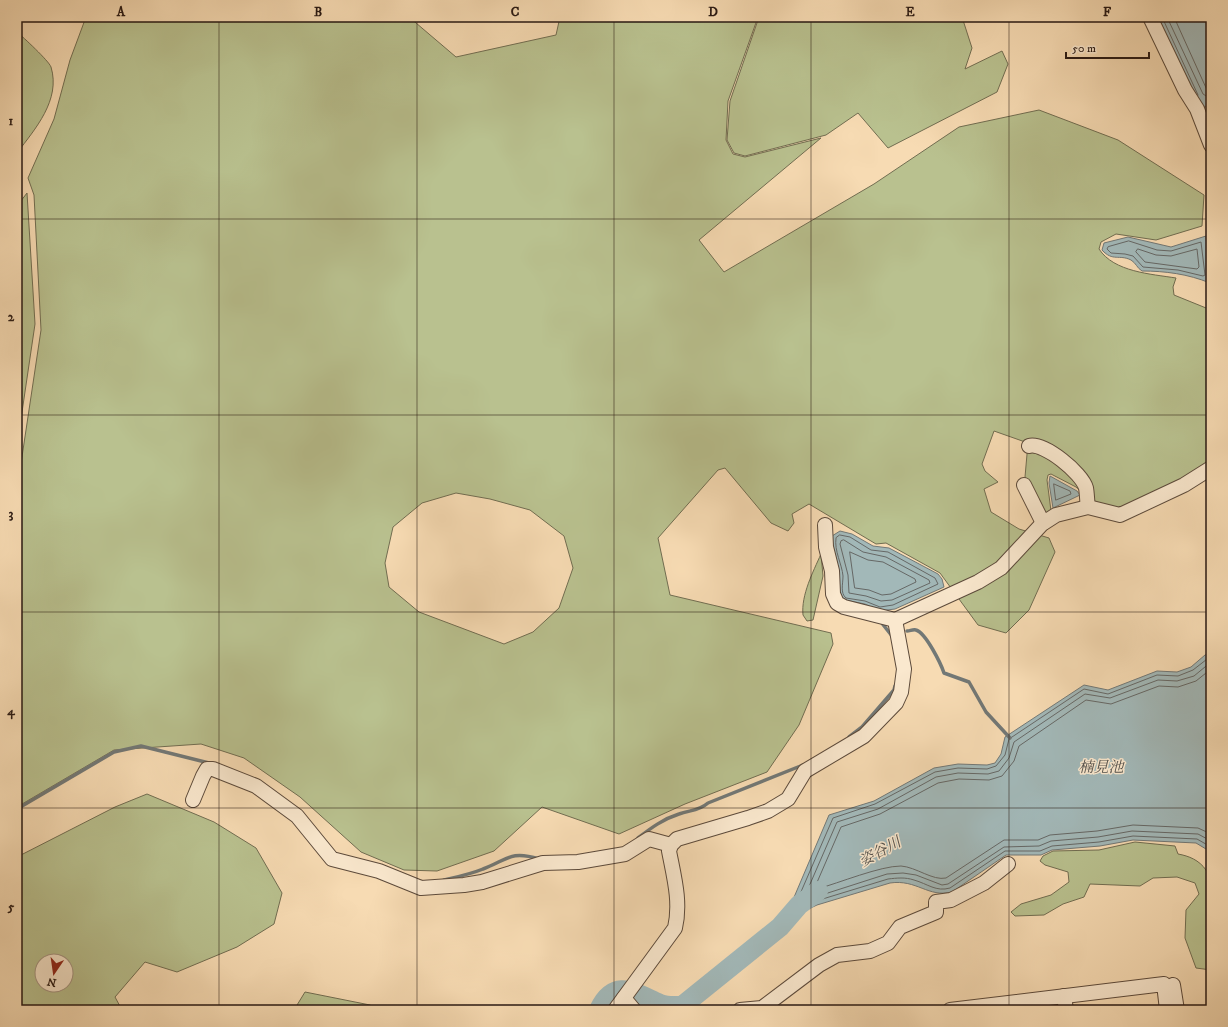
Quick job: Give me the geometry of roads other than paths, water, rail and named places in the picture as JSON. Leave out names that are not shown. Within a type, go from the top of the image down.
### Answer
[{"type":"street","points":[[1150,17],[1185,90],[1197,109],[1211,145]]},
{"type":"street","points":[[1030,446],[1037,446],[1067,463],[1081,478],[1086,487],[1088,507]]},
{"type":"street","points":[[825,525],[826,547],[832,571],[833,594],[837,603],[844,607],[895,620],[978,582],[995,571],[1015,554],[1043,523],[1064,511],[1088,507],[1120,516],[1184,485],[1211,468]]},
{"type":"street","points":[[1024,485],[1043,523]]},
{"type":"street","points":[[615,1010],[675,928],[678,914],[669,851],[671,845],[677,839],[768,811],[788,799],[805,770],[864,736],[896,703],[901,692],[904,669],[895,620]]},
{"type":"street","points":[[193,800],[207,769],[213,769],[256,786],[297,816],[332,859],[379,871],[421,888],[464,885],[482,882],[543,863],[578,862],[626,854],[649,839],[671,845]]},
{"type":"street","points":[[740,1010],[762,1008],[819,965],[837,955],[870,951],[888,943],[900,927],[936,912],[936,902],[951,900],[984,883],[1008,864]]},
{"type":"street","points":[[950,1010],[1065,1003],[1173,983],[1177,1010]]},
{"type":"street","points":[[1164,984],[1167,1010]]},
{"type":"street","points":[[628,993],[634,1010]]},
{"type":"water","points":[[1157,17],[1211,17],[1211,110],[1197,102]]},
{"type":"water","points":[[1206,236],[1210,283],[1193,277],[1176,274],[1142,271],[1131,260],[1127,258],[1109,256],[1102,250],[1104,243],[1128,237],[1171,247]]},
{"type":"water","points":[[1050,476],[1077,491],[1080,495],[1053,508],[1049,483]]},
{"type":"water","points":[[840,531],[852,534],[873,546],[889,548],[938,574],[942,579],[944,587],[895,609],[879,611],[865,604],[840,599],[831,545],[832,536]]},
{"type":"water","name":"楠見池","points":[[1211,652],[1211,852],[1196,843],[1133,840],[1100,846],[1052,850],[1041,855],[1006,855],[952,892],[936,893],[899,882],[890,883],[817,905],[802,912],[792,902],[829,815],[874,801],[934,768],[958,764],[987,765],[995,763],[1001,754],[1005,737],[1084,685],[1108,690],[1157,671],[1177,672],[1191,667]]},
{"type":"waterway","points":[[881,622],[892,636]]},
{"type":"waterway","points":[[907,631],[916,630],[920,632],[936,656],[944,673],[969,682],[986,712],[1010,738]]},
{"type":"waterway","points":[[849,737],[862,727],[894,690],[895,686]]},
{"type":"waterway","points":[[17,809],[114,752],[141,746],[209,763]]},
{"type":"waterway","points":[[638,838],[652,827],[668,818],[698,809],[708,803],[803,765]]},
{"type":"waterway","points":[[444,880],[491,866],[509,857],[529,856],[539,859]]},
{"type":"waterway","name":"姿谷川","points":[[599,1010],[605,1000],[612,993],[626,990],[663,1005],[682,1006],[780,927],[799,905],[818,891]]}]
